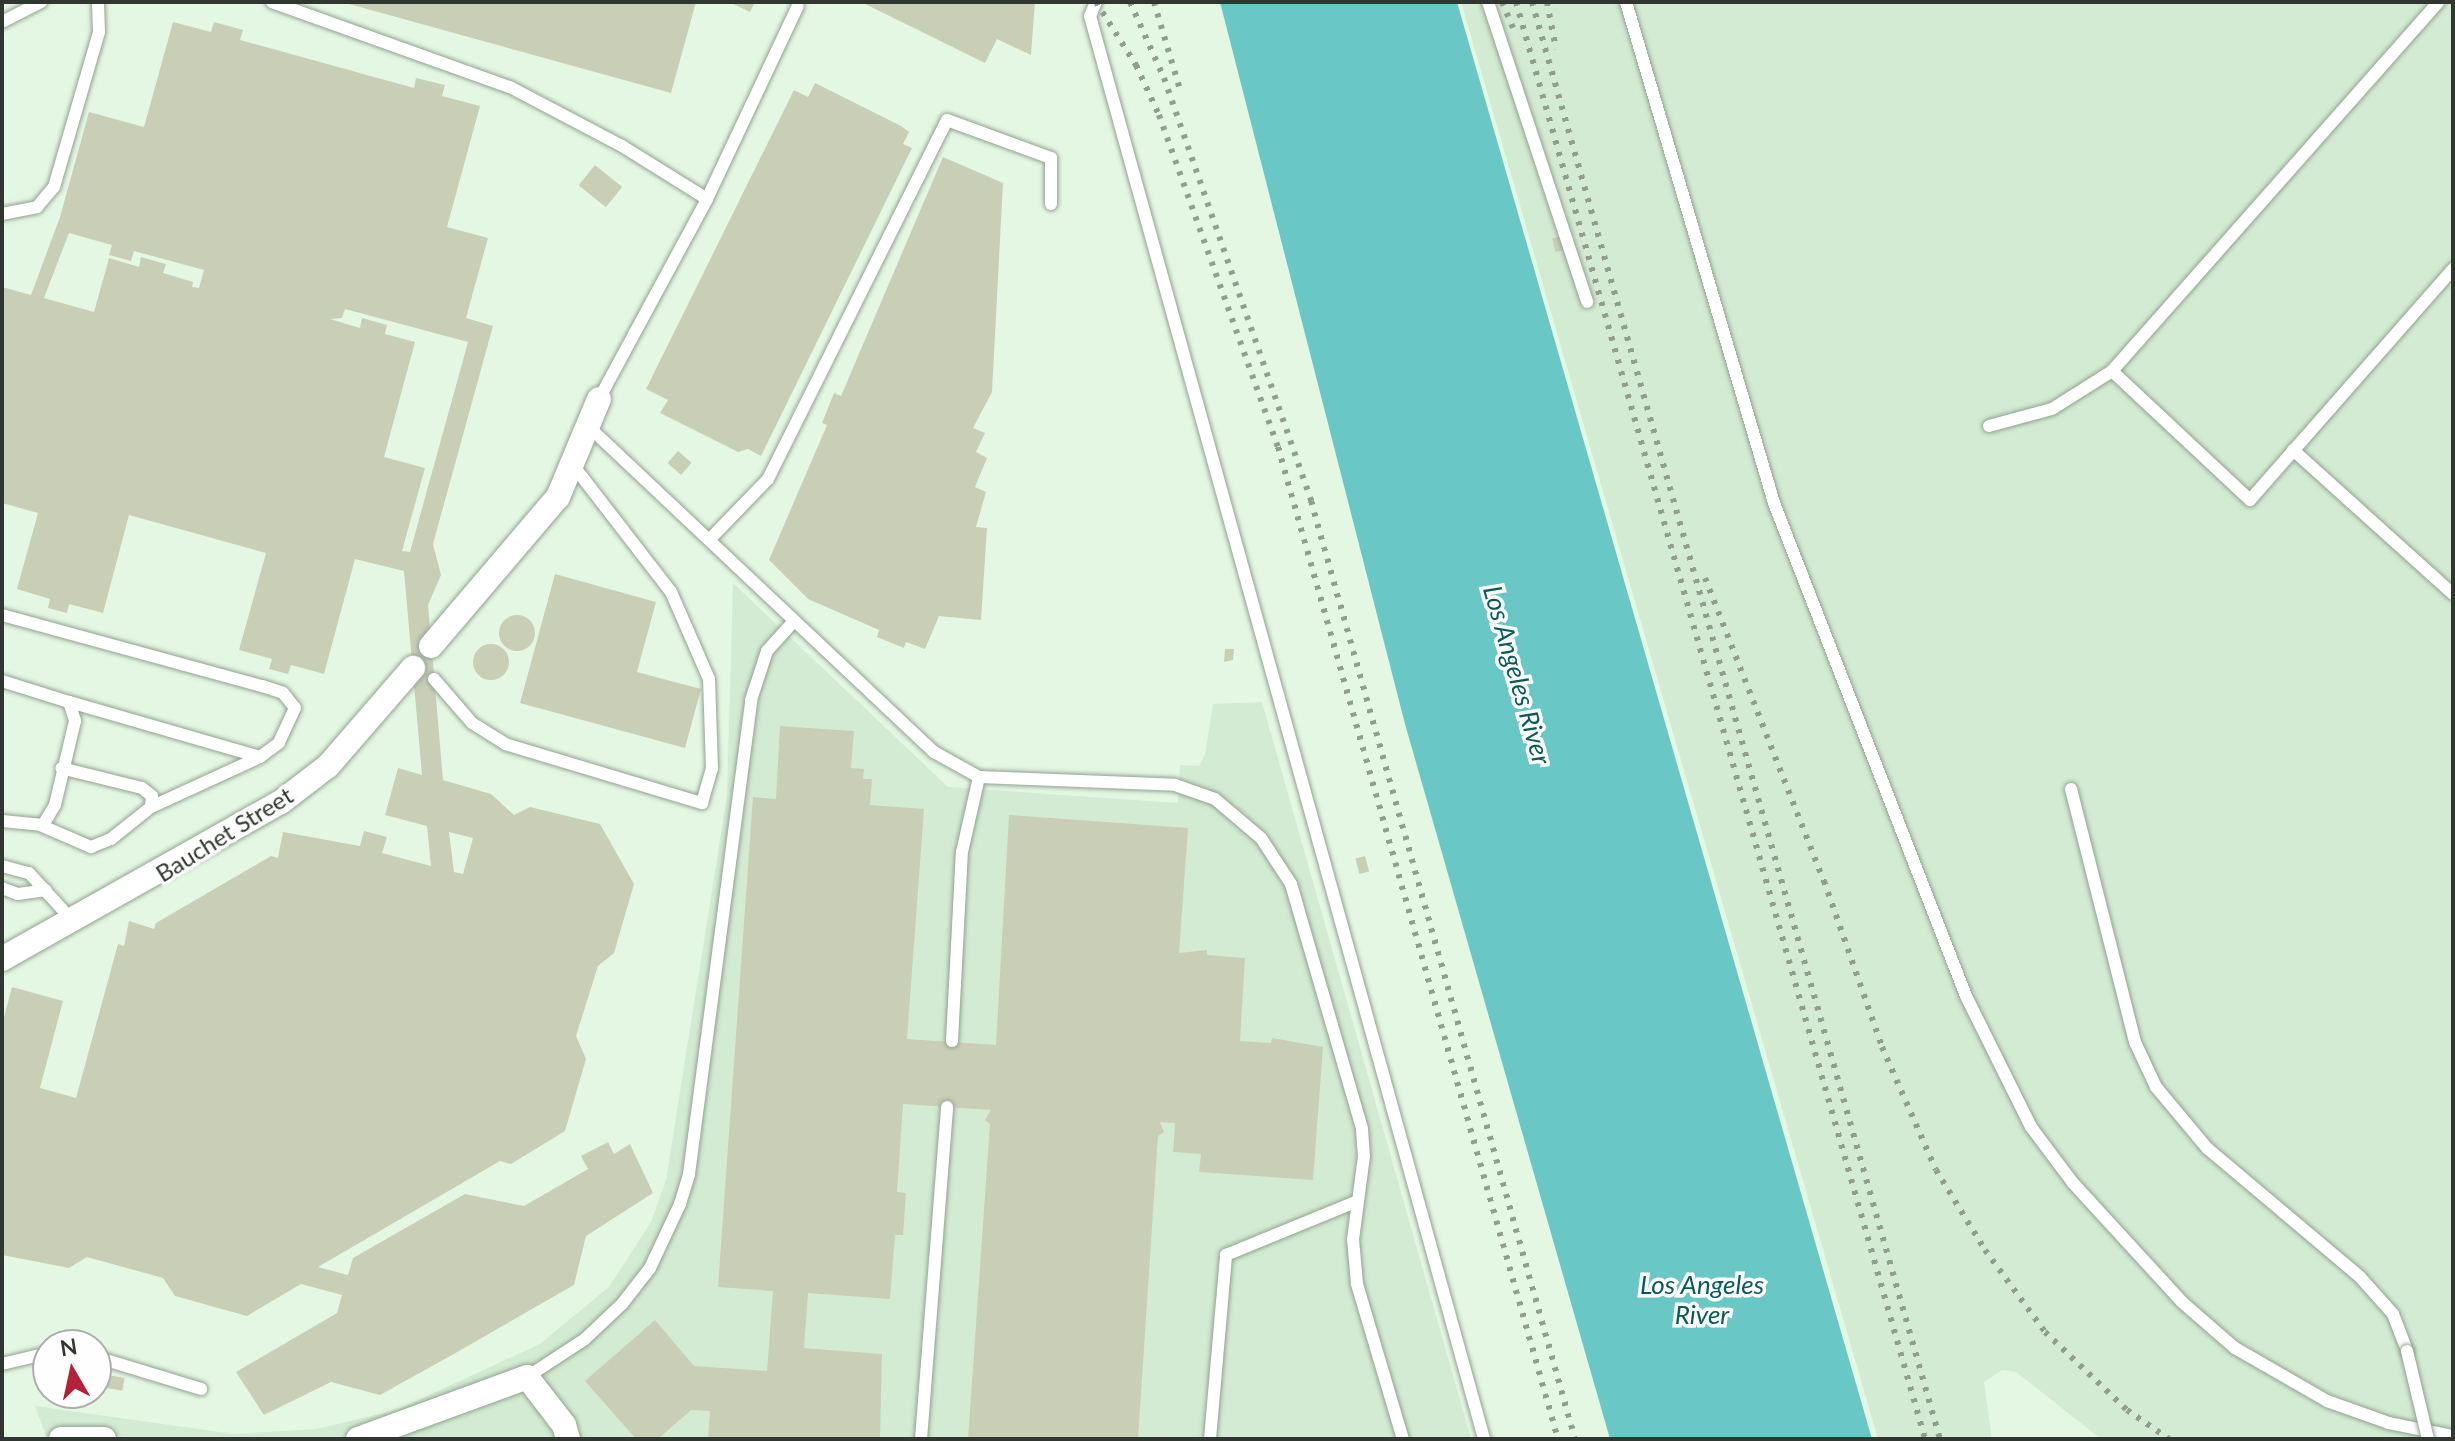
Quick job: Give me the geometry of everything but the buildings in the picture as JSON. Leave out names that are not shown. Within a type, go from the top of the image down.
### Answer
[{"type":"street","points":[[431,646],[558,497],[575,468],[599,399]]},
{"type":"street","name":"Bauchet Street","points":[[2,959],[74,923],[281,802],[328,766],[424,673]]},
{"type":"street","points":[[358,1439],[527,1377],[564,1425],[568,1439]]},
{"type":"street","points":[[61,1439],[104,1439]]},
{"type":"lane","points":[[2,22],[41,2]]},
{"type":"lane","points":[[2,214],[37,207],[54,187],[99,32],[98,2]]},
{"type":"lane","points":[[272,2],[510,87],[622,146],[707,199]]},
{"type":"lane","points":[[1096,2],[1090,16],[1484,1439]]},
{"type":"lane","points":[[1488,2],[1587,302]]},
{"type":"lane","points":[[1626,2],[1774,503],[1966,996],[2031,1127],[2073,1183],[2172,1291],[2235,1348],[2327,1401],[2389,1423],[2453,1436]]},
{"type":"lane","points":[[1989,426],[2052,409],[2112,371],[2439,2]]},
{"type":"lane","points":[[599,399],[707,199],[798,6]]},
{"type":"lane","points":[[710,539],[768,479],[947,120],[1051,158],[1051,204]]},
{"type":"lane","points":[[2112,371],[2250,500],[2453,269]]},
{"type":"lane","points":[[590,428],[934,752],[979,777],[1175,785],[1215,799],[1261,838],[1291,884],[1362,1129],[1364,1156],[1355,1202],[1357,1284],[1403,1439]]},
{"type":"lane","points":[[2293,450],[2453,594]]},
{"type":"lane","points":[[424,673],[472,723],[505,744],[702,803],[712,769],[709,679],[671,592],[575,468]]},
{"type":"lane","points":[[2,615],[283,693],[295,708],[279,743],[260,757],[151,807],[111,839],[91,847],[40,825],[2,821]]},
{"type":"lane","points":[[527,1377],[585,1339],[622,1304],[650,1268],[676,1215],[689,1174],[751,700],[767,651],[794,621]]},
{"type":"lane","points":[[2,681],[260,757]]},
{"type":"lane","points":[[40,825],[55,805],[61,768],[75,721],[69,702]]},
{"type":"lane","points":[[61,768],[142,788],[152,796],[151,807]]},
{"type":"lane","points":[[952,1041],[962,852],[979,777]]},
{"type":"lane","points":[[2071,789],[2135,1042],[2156,1087],[2207,1148],[2360,1277],[2393,1314],[2407,1351],[2428,1439]]},
{"type":"lane","points":[[2,866],[29,873],[74,923]]},
{"type":"lane","points":[[2,888],[18,894],[46,890]]},
{"type":"lane","points":[[921,1439],[947,1107]]},
{"type":"lane","points":[[1210,1439],[1226,1255],[1355,1202]]},
{"type":"lane","points":[[2,1364],[32,1357]]},
{"type":"lane","points":[[112,1362],[201,1389]]},
{"type":"shaded area","points":[[1461,2],[2453,2],[2453,1439],[2101,1439],[2016,1372],[2002,1370],[1984,1382],[1992,1439],[1878,1439]]},
{"type":"shaded area","points":[[733,583],[948,787],[1178,803],[1180,765],[1199,766],[1205,755],[1213,704],[1262,702],[1471,1439],[47,1439],[36,1409],[56,1409],[234,1434],[316,1429],[397,1410],[540,1344],[609,1287],[651,1222],[666,1180],[727,796]]},
{"type":"water","name":"Los Angeles River","points":[[1220,2],[1457,2],[1872,1439],[1610,1439],[1405,724]]},
{"type":"railway","points":[[1096,2],[1136,65],[1159,115],[1278,447],[1558,1439]]},
{"type":"railway","points":[[1130,2],[1164,78],[1311,501],[1575,1439]]},
{"type":"railway","points":[[1154,2],[1180,90]]},
{"type":"railway","points":[[1502,2],[1514,30]]},
{"type":"railway","points":[[1516,2],[1925,1439]]},
{"type":"railway","points":[[1532,2],[1940,1439]]},
{"type":"railway","points":[[1547,2],[1556,49]]},
{"type":"railway","points":[[1705,578],[1824,881],[1882,1047],[1936,1170],[1985,1250],[2045,1332],[2127,1410],[2169,1439]]}]
